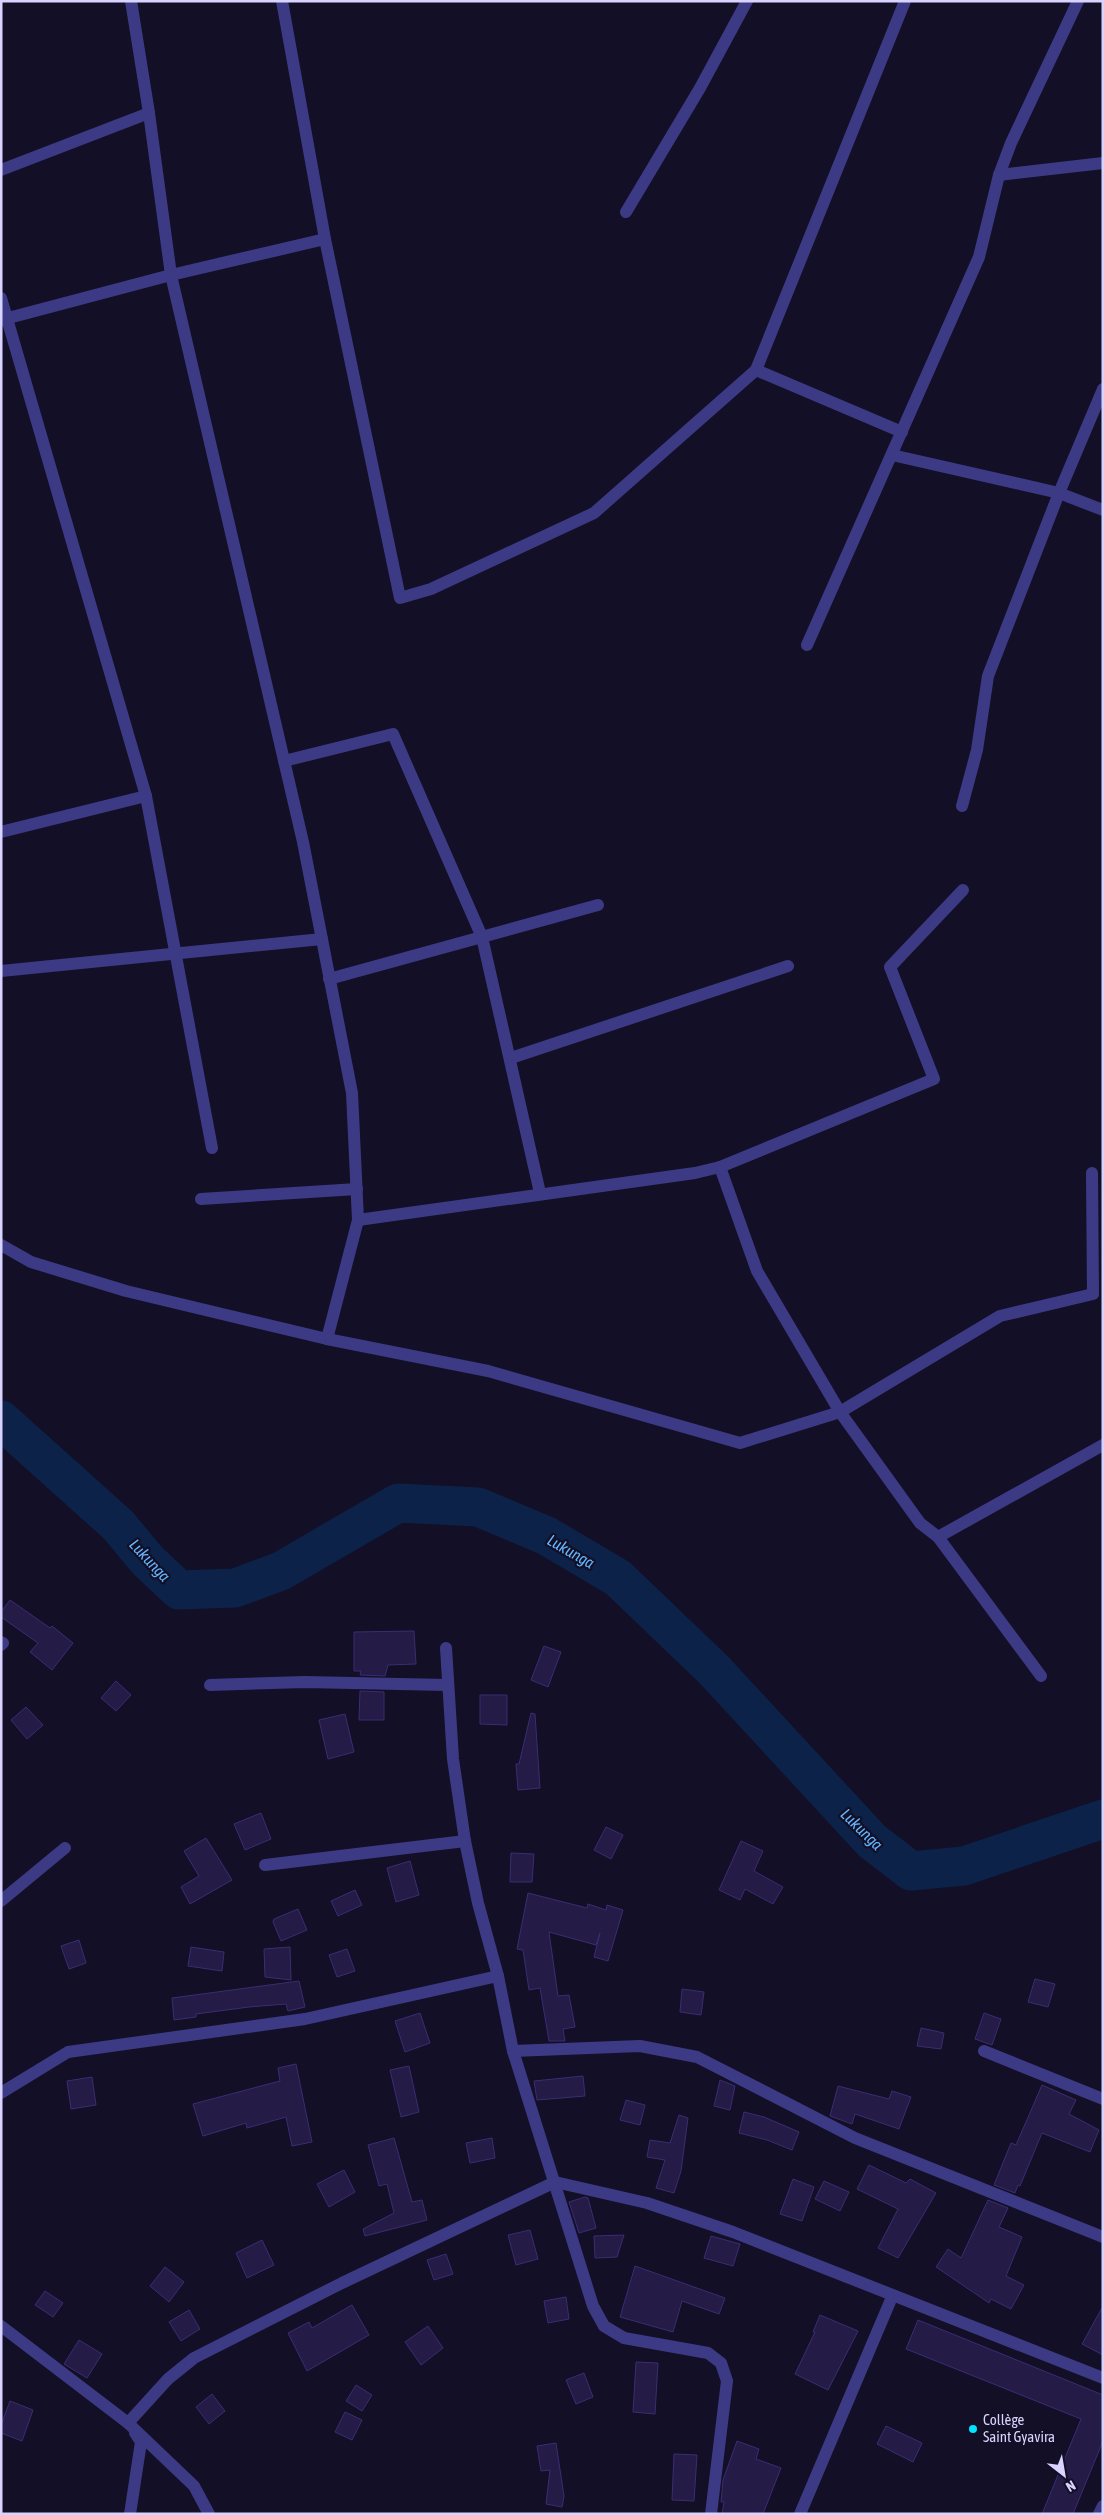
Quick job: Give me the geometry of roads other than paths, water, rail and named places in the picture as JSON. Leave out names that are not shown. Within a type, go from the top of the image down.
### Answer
[{"type":"street","points":[[130,1],[149,113],[171,275],[284,761],[322,939],[352,1093],[358,1220],[327,1339]]},
{"type":"street","points":[[282,1],[325,239],[400,598],[431,589],[594,513],[756,370],[905,1]]},
{"type":"street","points":[[626,212],[700,88],[747,1]]},
{"type":"street","points":[[807,645],[979,257],[999,175],[1011,143],[1078,1]]},
{"type":"street","points":[[1,170],[149,113]]},
{"type":"street","points":[[999,175],[1103,163]]},
{"type":"street","points":[[4,319],[171,275],[325,239]]},
{"type":"street","points":[[1,298],[4,319],[146,796],[212,1148]]},
{"type":"street","points":[[756,370],[902,432]]},
{"type":"street","points":[[962,806],[977,750],[988,676],[1059,493],[1103,388]]},
{"type":"street","points":[[892,455],[1059,493],[1103,510]]},
{"type":"street","points":[[284,761],[393,734],[482,937],[511,1058],[540,1193]]},
{"type":"street","points":[[1,832],[146,796]]},
{"type":"street","points":[[358,1220],[540,1193],[695,1173],[720,1166],[934,1079],[890,967],[963,890]]},
{"type":"street","points":[[329,979],[598,905]]},
{"type":"street","points":[[1,971],[175,952],[322,939]]},
{"type":"street","points":[[511,1058],[788,966]]},
{"type":"street","points":[[720,1166],[757,1271],[840,1412],[920,1523],[938,1537],[1041,1676]]},
{"type":"street","points":[[1,1245],[31,1262],[126,1291],[327,1339],[488,1371],[740,1443],[840,1412],[1000,1316],[1094,1294],[1092,1173]]},
{"type":"street","points":[[201,1199],[357,1189]]},
{"type":"street","points":[[938,1537],[1103,1445]]},
{"type":"street","points":[[446,1648],[453,1759],[465,1841],[478,1903],[498,1976],[513,2051],[594,2306],[604,2326],[624,2338],[708,2352],[720,2364],[727,2381],[711,2514]]},
{"type":"street","points":[[210,1685],[305,1682],[447,1685]]},
{"type":"street","points":[[265,1865],[465,1841]]},
{"type":"street","points":[[1,1901],[65,1848]]},
{"type":"street","points":[[1,2093],[68,2052],[305,2020],[498,1976]]},
{"type":"street","points":[[513,2051],[640,2046],[697,2057],[732,2073],[855,2138],[1103,2237]]},
{"type":"street","points":[[984,2051],[1103,2099]]},
{"type":"street","points":[[128,2423],[168,2379],[194,2358],[342,2283],[555,2182],[647,2203],[733,2232],[892,2297],[1103,2378]]},
{"type":"street","points":[[800,2514],[892,2297]]},
{"type":"street","points":[[1,2326],[128,2423],[194,2486],[209,2514]]},
{"type":"street","points":[[128,2423],[141,2442],[130,2514]]},
{"type":"street","points":[[1099,2514],[1103,2506]]},
{"type":"waterway","name":"Lukunga","points":[[1,1420],[118,1525],[148,1561],[179,1590],[235,1588],[281,1571],[398,1503],[478,1507],[547,1536],[618,1578],[714,1670],[872,1841],[911,1871],[964,1866],[1103,1819]]},
{"type":"place","name":"Collège Saint Gyavira","points":[[973,2429]]}]
